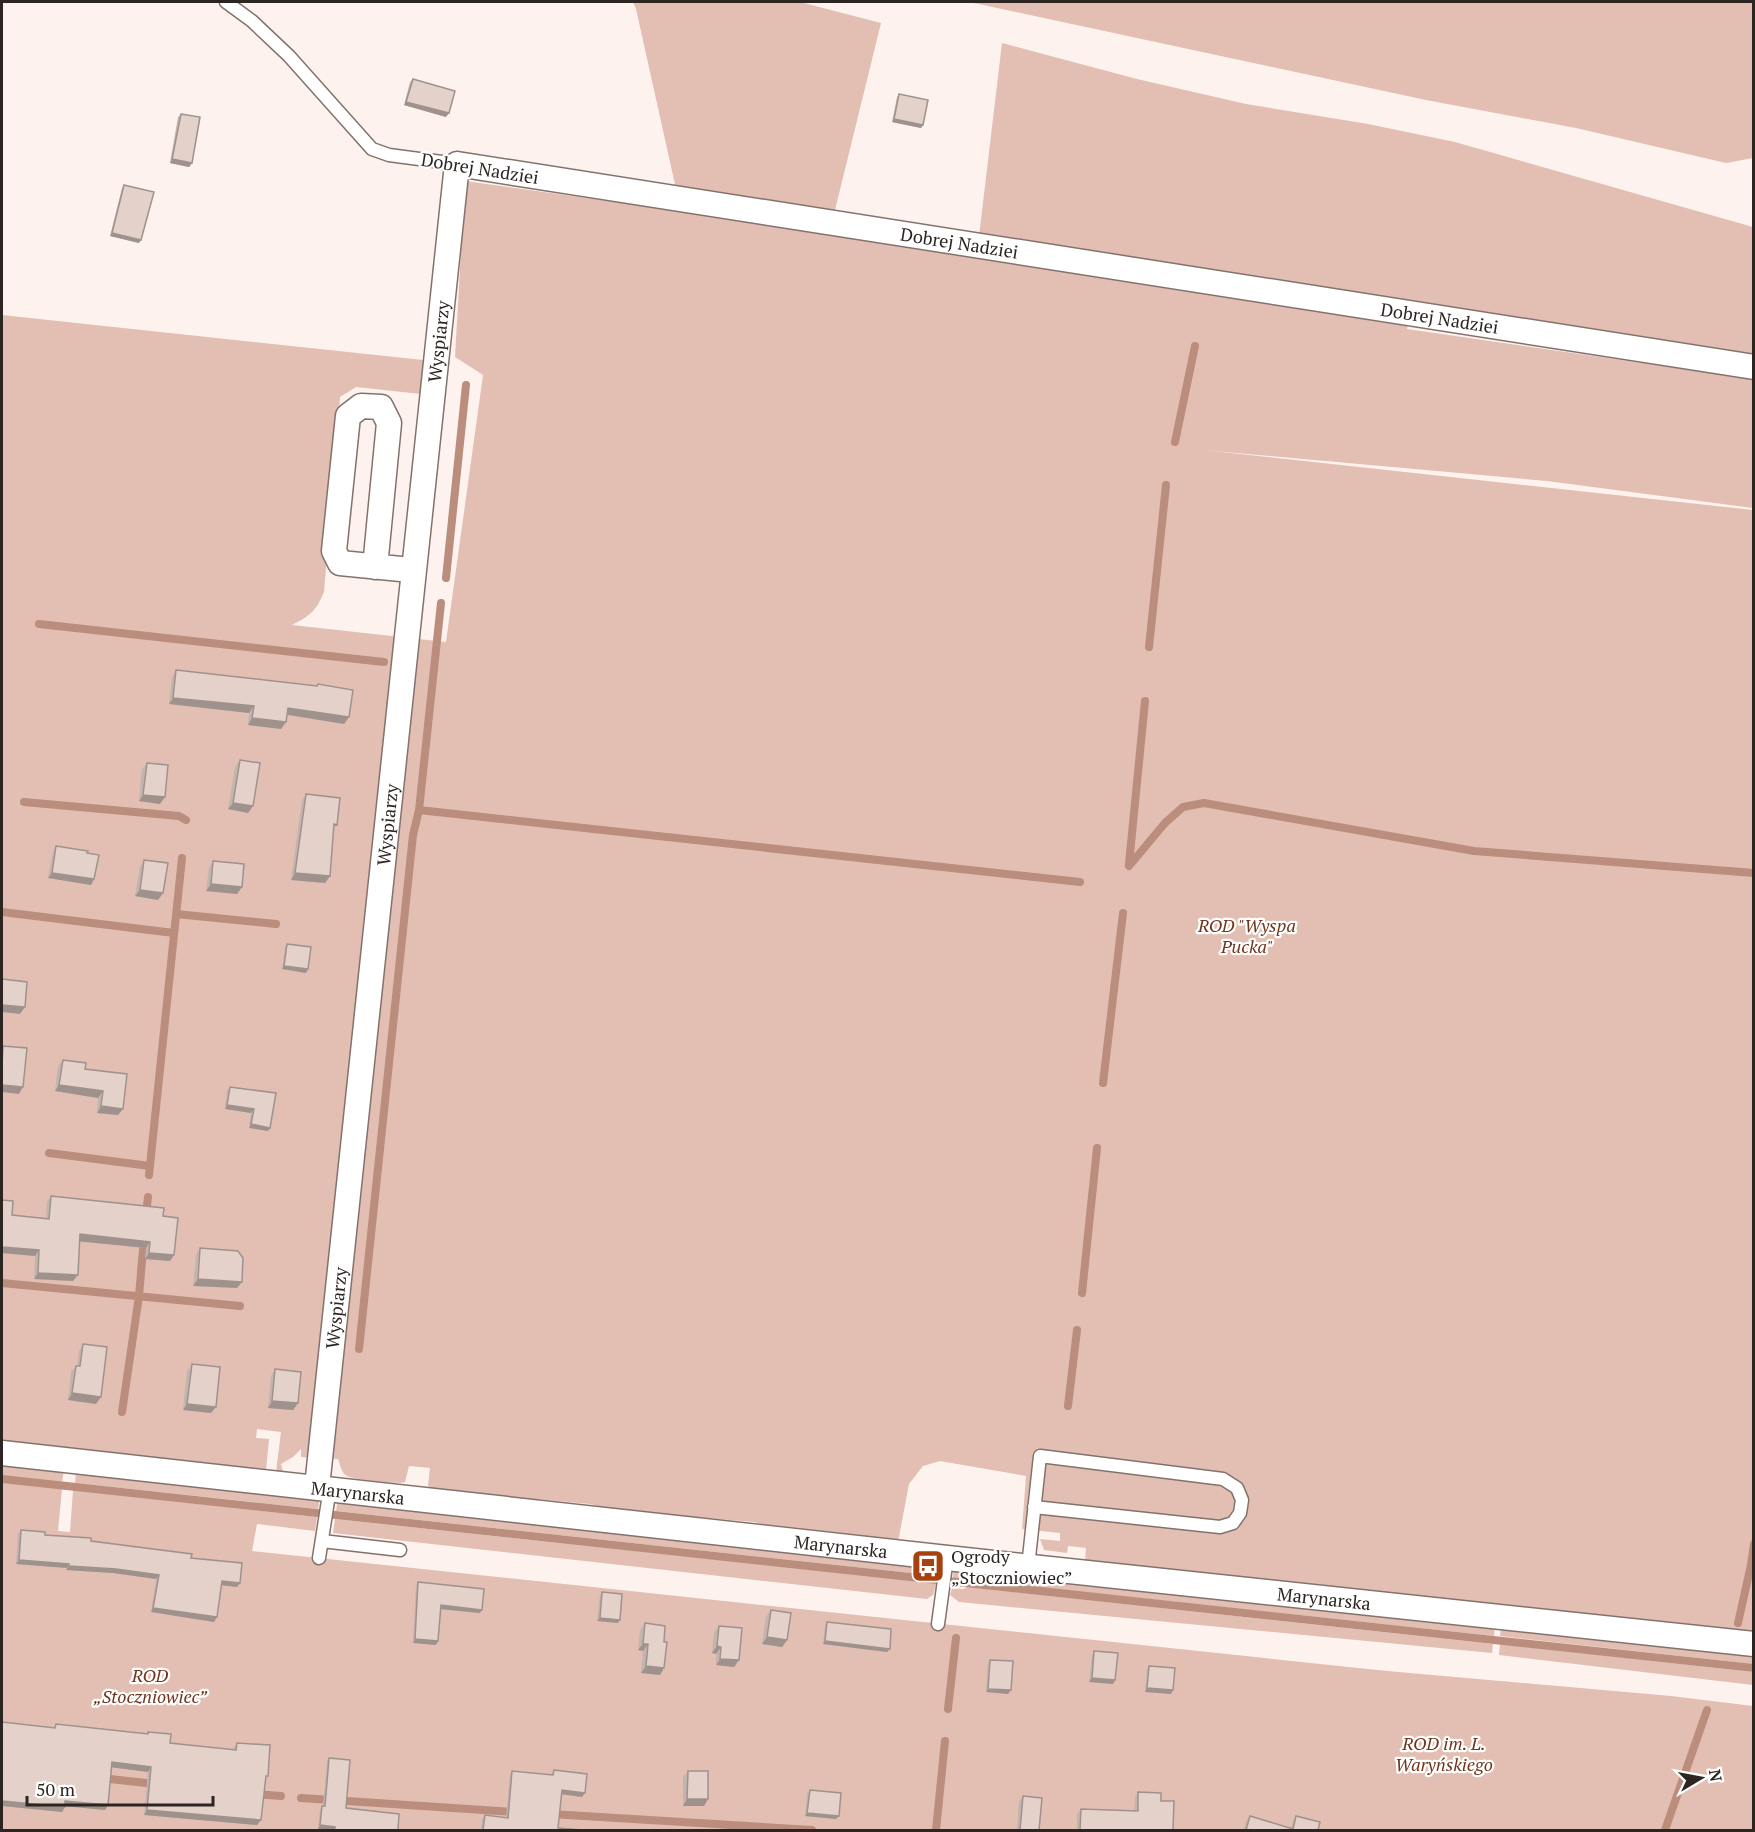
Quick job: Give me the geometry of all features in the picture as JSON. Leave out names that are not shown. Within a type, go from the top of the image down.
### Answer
[{"type":"street","name":"Dobrej Nadziei","points":[[457,164],[1754,367]]},
{"type":"street","name":"Wyspiarzy","points":[[326,1491],[457,164]]},
{"type":"street","points":[[375,567],[389,423],[381,407],[361,406],[348,416],[334,551],[340,567],[401,569]]},
{"type":"street","name":"Marynarska","points":[[2,1453],[946,1564],[1028,1567],[1754,1644]]},
{"type":"lane","name":"Dobrej Nadziei","points":[[226,2],[252,21],[289,56],[372,149],[389,154],[457,164]]},
{"type":"lane","points":[[1028,1567],[1040,1456],[1224,1479],[1237,1488],[1242,1500],[1240,1513],[1233,1523],[1220,1527],[1035,1507]]},
{"type":"lane","points":[[319,1558],[323,1538],[326,1491]]},
{"type":"lane","points":[[323,1538],[400,1550]]},
{"type":"lane","points":[[938,1624],[946,1564]]},
{"type":"green space","points":[[633,2],[800,2],[881,23],[834,214],[676,189]]},
{"type":"green space","points":[[969,2],[1753,2],[1753,158],[1726,163],[1576,128],[1426,100]]},
{"type":"green space","name":"ROD \"Wyspa Pucka\"","points":[[1002,43],[1137,79],[1246,104],[1368,124],[1455,142],[1753,227],[1753,357],[1411,304],[1407,329],[1753,379],[1753,508],[1547,481],[1204,450],[1753,510],[1753,1633],[1085,1561],[1086,1548],[1068,1546],[1067,1553],[1044,1550],[1040,1539],[1060,1541],[1060,1533],[1022,1529],[1026,1476],[940,1461],[923,1466],[909,1484],[898,1542],[775,1527],[754,1522],[614,1510],[590,1504],[538,1499],[505,1499],[430,1489],[428,1485],[430,1468],[409,1466],[405,1482],[401,1483],[366,1480],[345,1475],[338,1459],[301,1457],[301,1449],[281,1464],[283,1472],[276,1472],[281,1432],[257,1429],[256,1438],[269,1439],[266,1471],[2,1443],[2,315],[423,360],[421,394],[356,387],[340,397],[324,592],[312,612],[292,625],[446,642],[483,375],[455,357],[465,181],[977,253]]},
{"type":"green space","points":[[2,1463],[64,1469],[62,1482],[2,1476]]},
{"type":"green space","points":[[76,1471],[320,1497],[318,1509],[75,1483]]},
{"type":"green space","name":"ROD „Stoczniowiec”","points":[[2,1482],[62,1489],[58,1531],[70,1532],[73,1490],[317,1517],[315,1531],[257,1524],[252,1551],[1387,1671],[1671,1696],[1753,1706],[1753,1830],[2,1830]]},
{"type":"green space","points":[[338,1499],[939,1566],[938,1576],[336,1511]]},
{"type":"green space","points":[[335,1519],[936,1583],[933,1595],[927,1599],[333,1533]]},
{"type":"green space","points":[[954,1567],[1495,1627],[1494,1636],[953,1578]]},
{"type":"green space","points":[[968,1587],[1493,1644],[1492,1653],[959,1602],[950,1595],[952,1588]]},
{"type":"green space","points":[[1501,1628],[1753,1654],[1753,1664],[1500,1636]]},
{"type":"green space","points":[[1500,1644],[1753,1672],[1753,1685],[1499,1655]]},
{"type":"building","points":[[413,79],[455,91],[449,113],[406,102]]},
{"type":"building","points":[[899,94],[928,100],[923,125],[894,119]]},
{"type":"building","points":[[181,114],[200,117],[192,163],[172,159]]},
{"type":"building","points":[[124,185],[154,192],[141,240],[112,233]]},
{"type":"building","points":[[176,670],[317,686],[318,684],[353,690],[349,717],[288,708],[286,722],[252,718],[254,706],[173,698]]},
{"type":"building","points":[[240,760],[260,763],[253,806],[233,803]]},
{"type":"building","points":[[147,763],[168,765],[165,797],[143,795]]},
{"type":"building","points":[[306,794],[340,798],[337,825],[334,824],[330,876],[295,873]]},
{"type":"building","points":[[56,846],[99,855],[94,879],[52,873]]},
{"type":"building","points":[[144,860],[168,863],[163,893],[140,890]]},
{"type":"building","points":[[213,861],[244,864],[242,887],[211,884]]},
{"type":"building","points":[[287,944],[311,947],[308,969],[284,966]]},
{"type":"building","points":[[2,979],[27,982],[25,1007],[2,1005]]},
{"type":"building","points":[[3,1046],[27,1048],[23,1087],[2,1085]]},
{"type":"building","points":[[63,1060],[86,1063],[85,1069],[127,1074],[123,1109],[101,1106],[103,1091],[59,1085]]},
{"type":"building","points":[[230,1087],[276,1093],[270,1128],[251,1124],[254,1109],[227,1105]]},
{"type":"building","points":[[51,1196],[164,1208],[163,1216],[178,1218],[174,1255],[149,1253],[150,1242],[80,1234],[78,1275],[38,1273],[39,1250],[2,1247],[2,1200],[13,1201],[12,1215],[49,1219]]},
{"type":"building","points":[[200,1248],[238,1251],[243,1258],[242,1282],[198,1279]]},
{"type":"building","points":[[83,1344],[107,1347],[101,1397],[72,1393],[76,1366],[80,1366]]},
{"type":"building","points":[[192,1364],[220,1367],[216,1407],[187,1404]]},
{"type":"building","points":[[275,1369],[301,1372],[298,1403],[272,1401]]},
{"type":"building","points":[[21,1530],[45,1532],[45,1535],[91,1538],[91,1541],[192,1554],[191,1558],[242,1563],[240,1583],[222,1581],[217,1617],[153,1608],[159,1575],[19,1560]]},
{"type":"building","points":[[418,1582],[484,1589],[482,1610],[441,1605],[438,1641],[415,1639]]},
{"type":"building","points":[[602,1592],[622,1594],[620,1620],[600,1618]]},
{"type":"building","points":[[771,1610],[791,1613],[787,1640],[767,1637]]},
{"type":"building","points":[[827,1622],[891,1629],[890,1649],[825,1641]]},
{"type":"building","points":[[645,1623],[665,1626],[664,1642],[667,1642],[664,1668],[646,1666],[648,1644],[643,1644]]},
{"type":"building","points":[[719,1626],[742,1628],[739,1660],[720,1659],[721,1647],[717,1646]]},
{"type":"building","points":[[1094,1651],[1118,1653],[1115,1680],[1092,1678]]},
{"type":"building","points":[[990,1660],[1013,1661],[1011,1690],[988,1689]]},
{"type":"building","points":[[1149,1666],[1175,1668],[1173,1690],[1147,1688]]},
{"type":"building","points":[[2,1722],[55,1728],[56,1724],[148,1734],[148,1732],[171,1734],[170,1743],[236,1750],[237,1743],[270,1745],[261,1820],[147,1810],[151,1767],[112,1762],[108,1805],[65,1801],[65,1807],[2,1801]]},
{"type":"building","points":[[329,1758],[350,1760],[346,1808],[399,1814],[398,1830],[335,1830],[335,1827],[320,1825],[322,1806],[325,1806]]},
{"type":"building","points":[[554,1770],[587,1774],[585,1793],[562,1790],[558,1828],[582,1830],[483,1830],[485,1815],[508,1818],[512,1771],[553,1775]]},
{"type":"building","points":[[688,1771],[708,1771],[708,1799],[687,1799]]},
{"type":"building","points":[[810,1790],[841,1793],[839,1816],[807,1813]]},
{"type":"building","points":[[1138,1792],[1161,1793],[1161,1801],[1174,1801],[1173,1830],[1080,1830],[1081,1809],[1138,1811]]},
{"type":"building","points":[[1023,1796],[1042,1798],[1039,1830],[1020,1830]]},
{"type":"building","points":[[1250,1816],[1293,1829],[1296,1816],[1320,1822],[1318,1830],[1246,1830]]},
{"type":"waterway","points":[[1175,442],[1195,346]]},
{"type":"waterway","points":[[446,578],[466,385]]},
{"type":"waterway","points":[[1149,647],[1166,485]]},
{"type":"waterway","points":[[359,1349],[413,835],[419,810],[441,603]]},
{"type":"waterway","points":[[39,624],[384,662]]},
{"type":"waterway","points":[[1129,864],[1145,701]]},
{"type":"waterway","points":[[24,802],[179,816],[186,820]]},
{"type":"waterway","points":[[1129,866],[1165,823],[1183,807],[1204,803],[1474,851],[1754,873]]},
{"type":"waterway","points":[[419,810],[1080,882]]},
{"type":"waterway","points":[[149,1175],[182,858]]},
{"type":"waterway","points":[[2,912],[174,933]]},
{"type":"waterway","points":[[1103,1083],[1123,913]]},
{"type":"waterway","points":[[176,914],[276,924]]},
{"type":"waterway","points":[[1082,1293],[1097,1148]]},
{"type":"waterway","points":[[49,1153],[150,1166]]},
{"type":"waterway","points":[[146,1214],[148,1197]]},
{"type":"waterway","points":[[122,1412],[139,1296],[144,1238]]},
{"type":"waterway","points":[[2,1283],[240,1306]]},
{"type":"waterway","points":[[1068,1406],[1077,1330]]},
{"type":"waterway","points":[[2,1479],[1754,1668]]},
{"type":"waterway","points":[[1738,1623],[1754,1544]]},
{"type":"waterway","points":[[948,1709],[956,1638]]},
{"type":"waterway","points":[[1665,1830],[1707,1710]]},
{"type":"waterway","points":[[936,1830],[945,1741]]},
{"type":"waterway","points":[[101,1778],[155,1784]]},
{"type":"waterway","points":[[254,1794],[281,1796]]},
{"type":"waterway","points":[[301,1798],[515,1812]]},
{"type":"waterway","points":[[551,1814],[812,1830]]},
{"type":"place","name":"Ogrody „Stoczniowiec”","points":[[928,1566]]},
{"type":"park label","name":"ROD im. L. Waryńskiego","points":[[1444,1753]]}]
